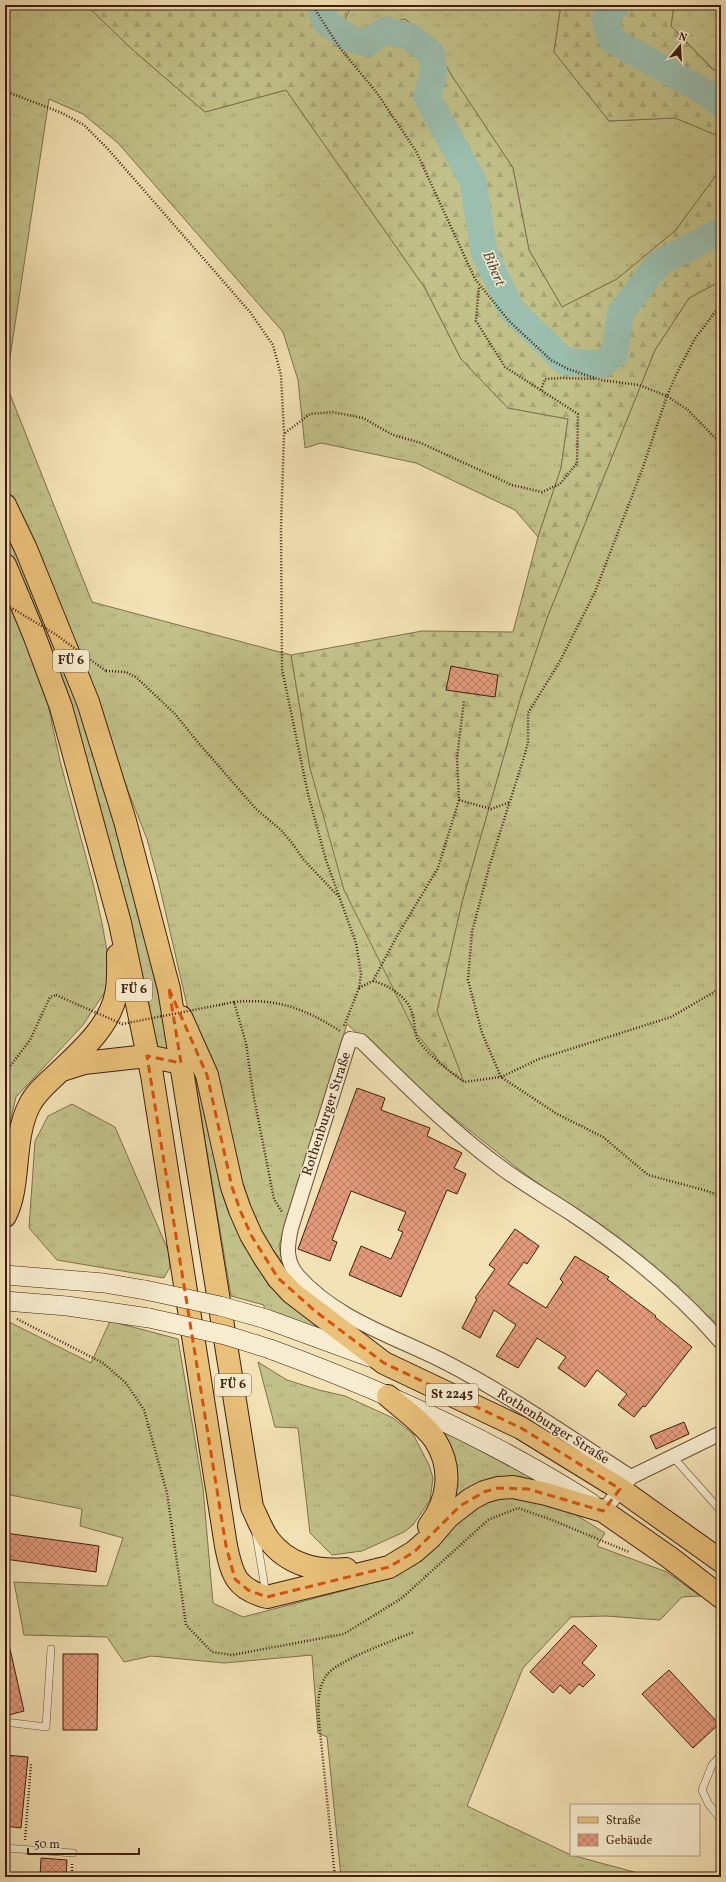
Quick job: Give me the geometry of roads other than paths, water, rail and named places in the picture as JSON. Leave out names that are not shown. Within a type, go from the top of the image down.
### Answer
[{"type":"main road","name":"FÜ 6","points":[[5,506],[26,549],[90,709],[125,821],[169,989],[252,1506]]},
{"type":"main road","name":"FÜ 6","points":[[5,565],[33,632],[61,707],[120,923],[148,1056],[231,1570],[235,1579],[248,1590],[267,1596]]},
{"type":"main road","points":[[5,1216],[12,1193],[18,1143],[24,1117],[35,1095],[61,1071],[94,1036],[111,1011],[116,994],[120,923]]},
{"type":"main road","points":[[169,989],[207,1075],[232,1187],[251,1235],[278,1278],[292,1293],[384,1362]]},
{"type":"main road","points":[[61,1071],[84,1063],[148,1056],[181,1063]]},
{"type":"main road","name":"Rothenburger Straße","points":[[5,1275],[104,1283],[220,1306],[266,1319],[384,1362],[520,1428],[625,1483],[721,1561]]},
{"type":"main road","name":"St 2245","points":[[9,1309],[67,1306],[149,1318],[225,1335],[270,1349],[388,1396],[456,1426],[537,1469],[603,1511],[669,1557],[721,1597]]},
{"type":"main road","points":[[252,1506],[268,1539],[279,1551],[296,1562],[313,1568],[328,1570],[345,1569],[375,1562],[390,1557],[416,1540],[436,1518],[441,1506],[446,1493],[447,1478],[445,1465],[441,1452],[434,1440],[424,1428],[388,1396]]},
{"type":"main road","points":[[267,1596],[389,1567],[414,1552],[430,1538],[460,1506],[484,1492],[498,1488],[528,1490],[603,1511]]},
{"type":"street","name":"Rothenburger Straße","points":[[625,1483],[500,1392],[443,1361],[372,1329],[324,1299],[306,1284],[291,1266],[288,1258],[287,1246],[290,1228],[346,1036],[361,1041],[434,1112],[503,1169],[571,1213],[640,1264],[687,1305],[721,1342]]},
{"type":"street","points":[[603,1511],[625,1483],[721,1433]]},
{"type":"lane","points":[[673,1457],[721,1511]]},
{"type":"lane","points":[[252,1506],[267,1596]]},
{"type":"lane","points":[[5,1722],[46,1727],[51,1649]]},
{"type":"lane","points":[[721,1755],[712,1765],[702,1790],[708,1803],[721,1820]]},
{"type":"lane","points":[[5,1848],[73,1852]]},
{"type":"waterway","name":"Bibert","points":[[319,5],[326,22],[349,38],[367,43],[386,30],[410,37],[431,53],[434,72],[427,97],[473,181],[484,252],[511,309],[564,361],[601,365],[614,355],[621,312],[659,263],[721,231]]},
{"type":"waterway","name":"Bibert","points":[[618,5],[605,20],[612,40],[710,95],[721,105]]}]
